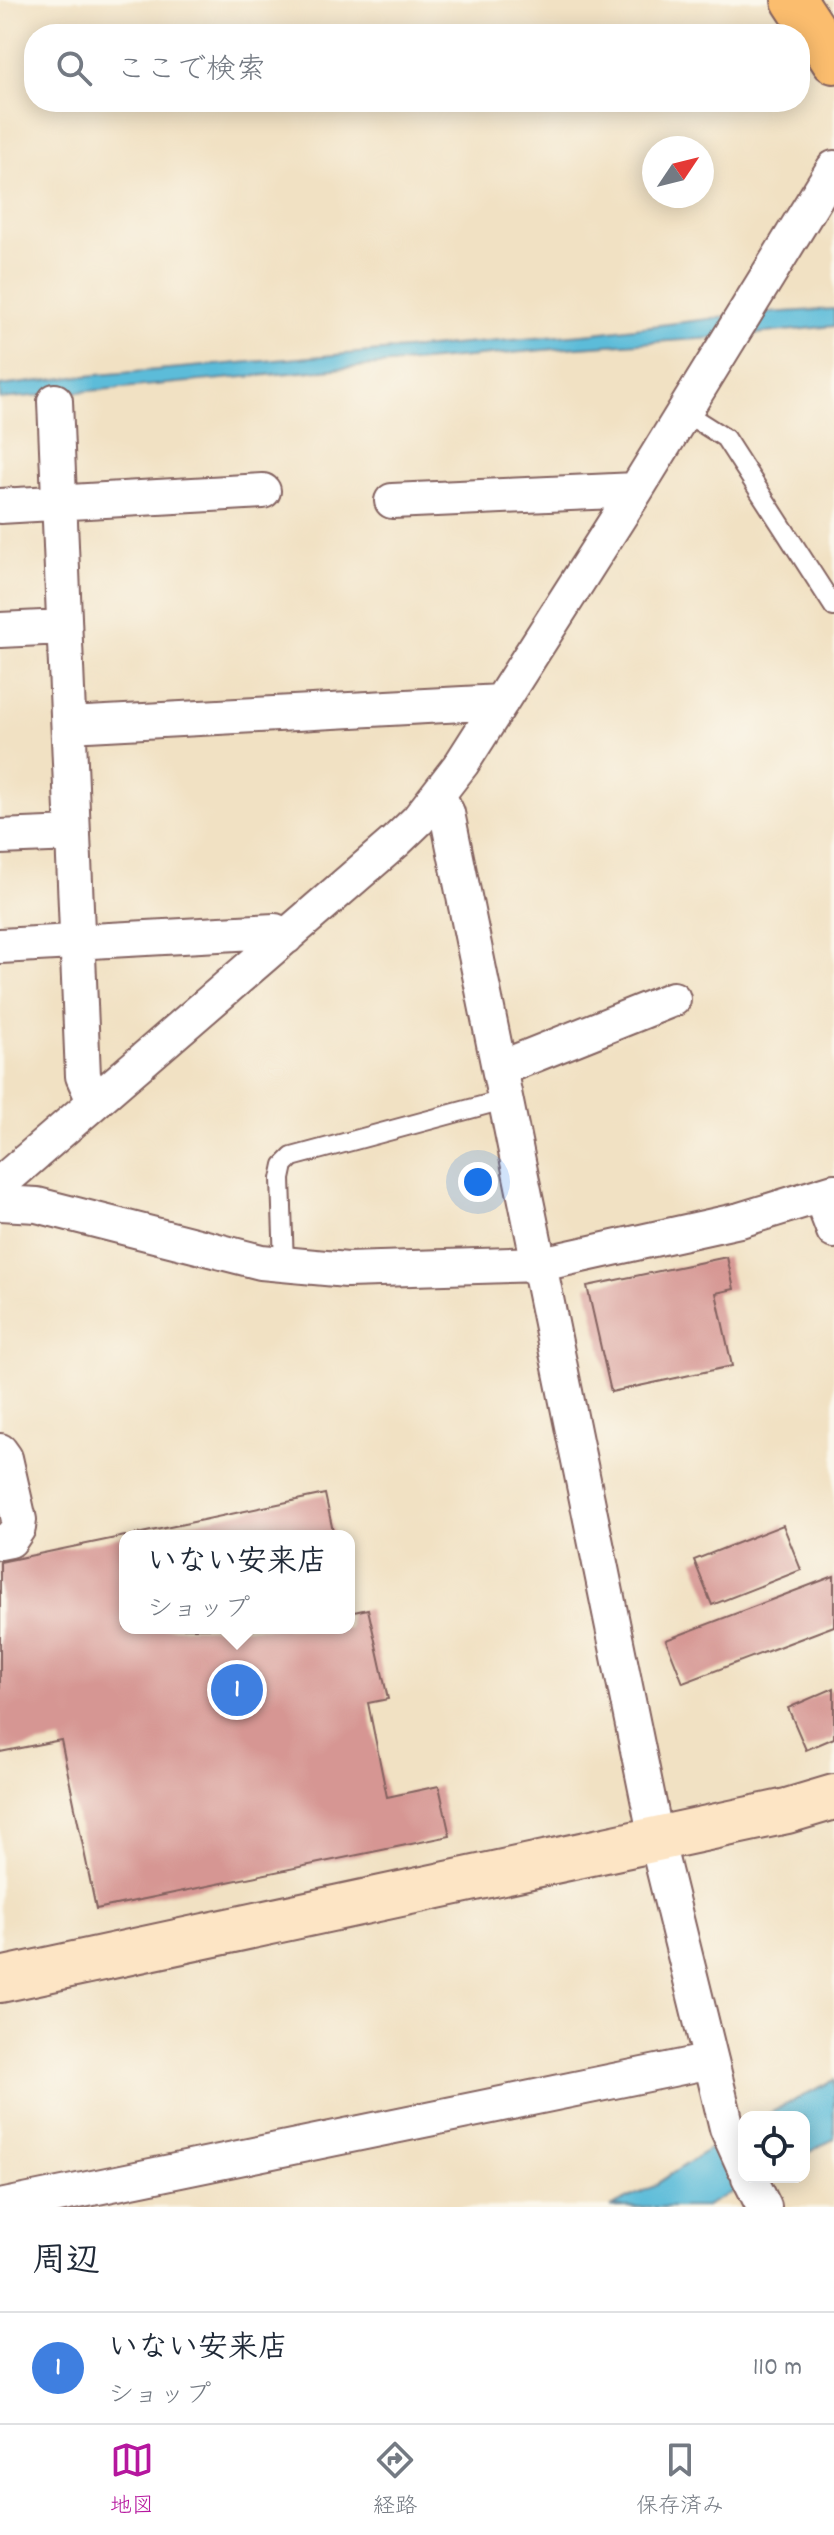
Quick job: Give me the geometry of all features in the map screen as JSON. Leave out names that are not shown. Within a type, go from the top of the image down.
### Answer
[{"type":"highway","points":[[794,0],[810,24]]},
{"type":"highway","points":[[810,24],[834,61]]},
{"type":"street","points":[[0,1184],[395,842],[438,795],[462,763],[636,490],[834,168]]},
{"type":"street","points":[[55,401],[83,1076],[94,1101]]},
{"type":"street","points":[[392,501],[636,490]]},
{"type":"street","points":[[0,506],[263,491]]},
{"type":"street","points":[[0,630],[64,627]]},
{"type":"street","points":[[69,725],[501,702]]},
{"type":"street","points":[[438,795],[447,813],[504,1083],[656,1838],[727,2128],[753,2184]]},
{"type":"street","points":[[0,837],[73,834]]},
{"type":"street","points":[[0,946],[275,931],[286,937]]},
{"type":"street","points":[[504,1083],[673,999]]},
{"type":"street","points":[[0,1203],[37,1205],[261,1262],[347,1270],[541,1264],[740,1220],[828,1194],[834,1231]]},
{"type":"street","points":[[0,1451],[5,1458],[19,1520],[10,1540],[0,1542]]},
{"type":"street","points":[[0,1980],[787,1811],[834,1797]]},
{"type":"street","points":[[0,2207],[711,2061]]},
{"type":"lane","points":[[684,412],[725,438],[834,607]]},
{"type":"lane","points":[[284,1264],[281,1179],[284,1165],[292,1157],[504,1083]]},
{"type":"water","points":[[834,309],[834,326],[736,336],[750,314]]},
{"type":"water","points":[[742,315],[714,338],[578,347],[0,399],[0,386],[74,377],[594,333]]},
{"type":"water","points":[[834,2080],[834,2139],[810,2152],[810,2111],[774,2111]]},
{"type":"water","points":[[738,2130],[738,2183],[750,2183],[704,2207],[610,2207],[650,2188]]},
{"type":"building","points":[[727,1257],[734,1289],[716,1293],[732,1366],[611,1392],[587,1286]]},
{"type":"building","points":[[325,1494],[333,1530],[156,1530]]},
{"type":"building","points":[[783,1525],[801,1570],[712,1605],[694,1560]]},
{"type":"building","points":[[119,1537],[119,1634],[355,1634],[355,1612],[368,1609],[388,1699],[368,1703],[387,1797],[439,1786],[450,1836],[96,1909],[61,1740],[0,1752],[0,1562]]},
{"type":"building","points":[[834,1576],[834,1626],[683,1683],[666,1640]]},
{"type":"building","points":[[834,1688],[834,1738],[806,1750],[788,1708]]},
{"type":"place","name":"いない安来店","points":[[237,1690]]}]
